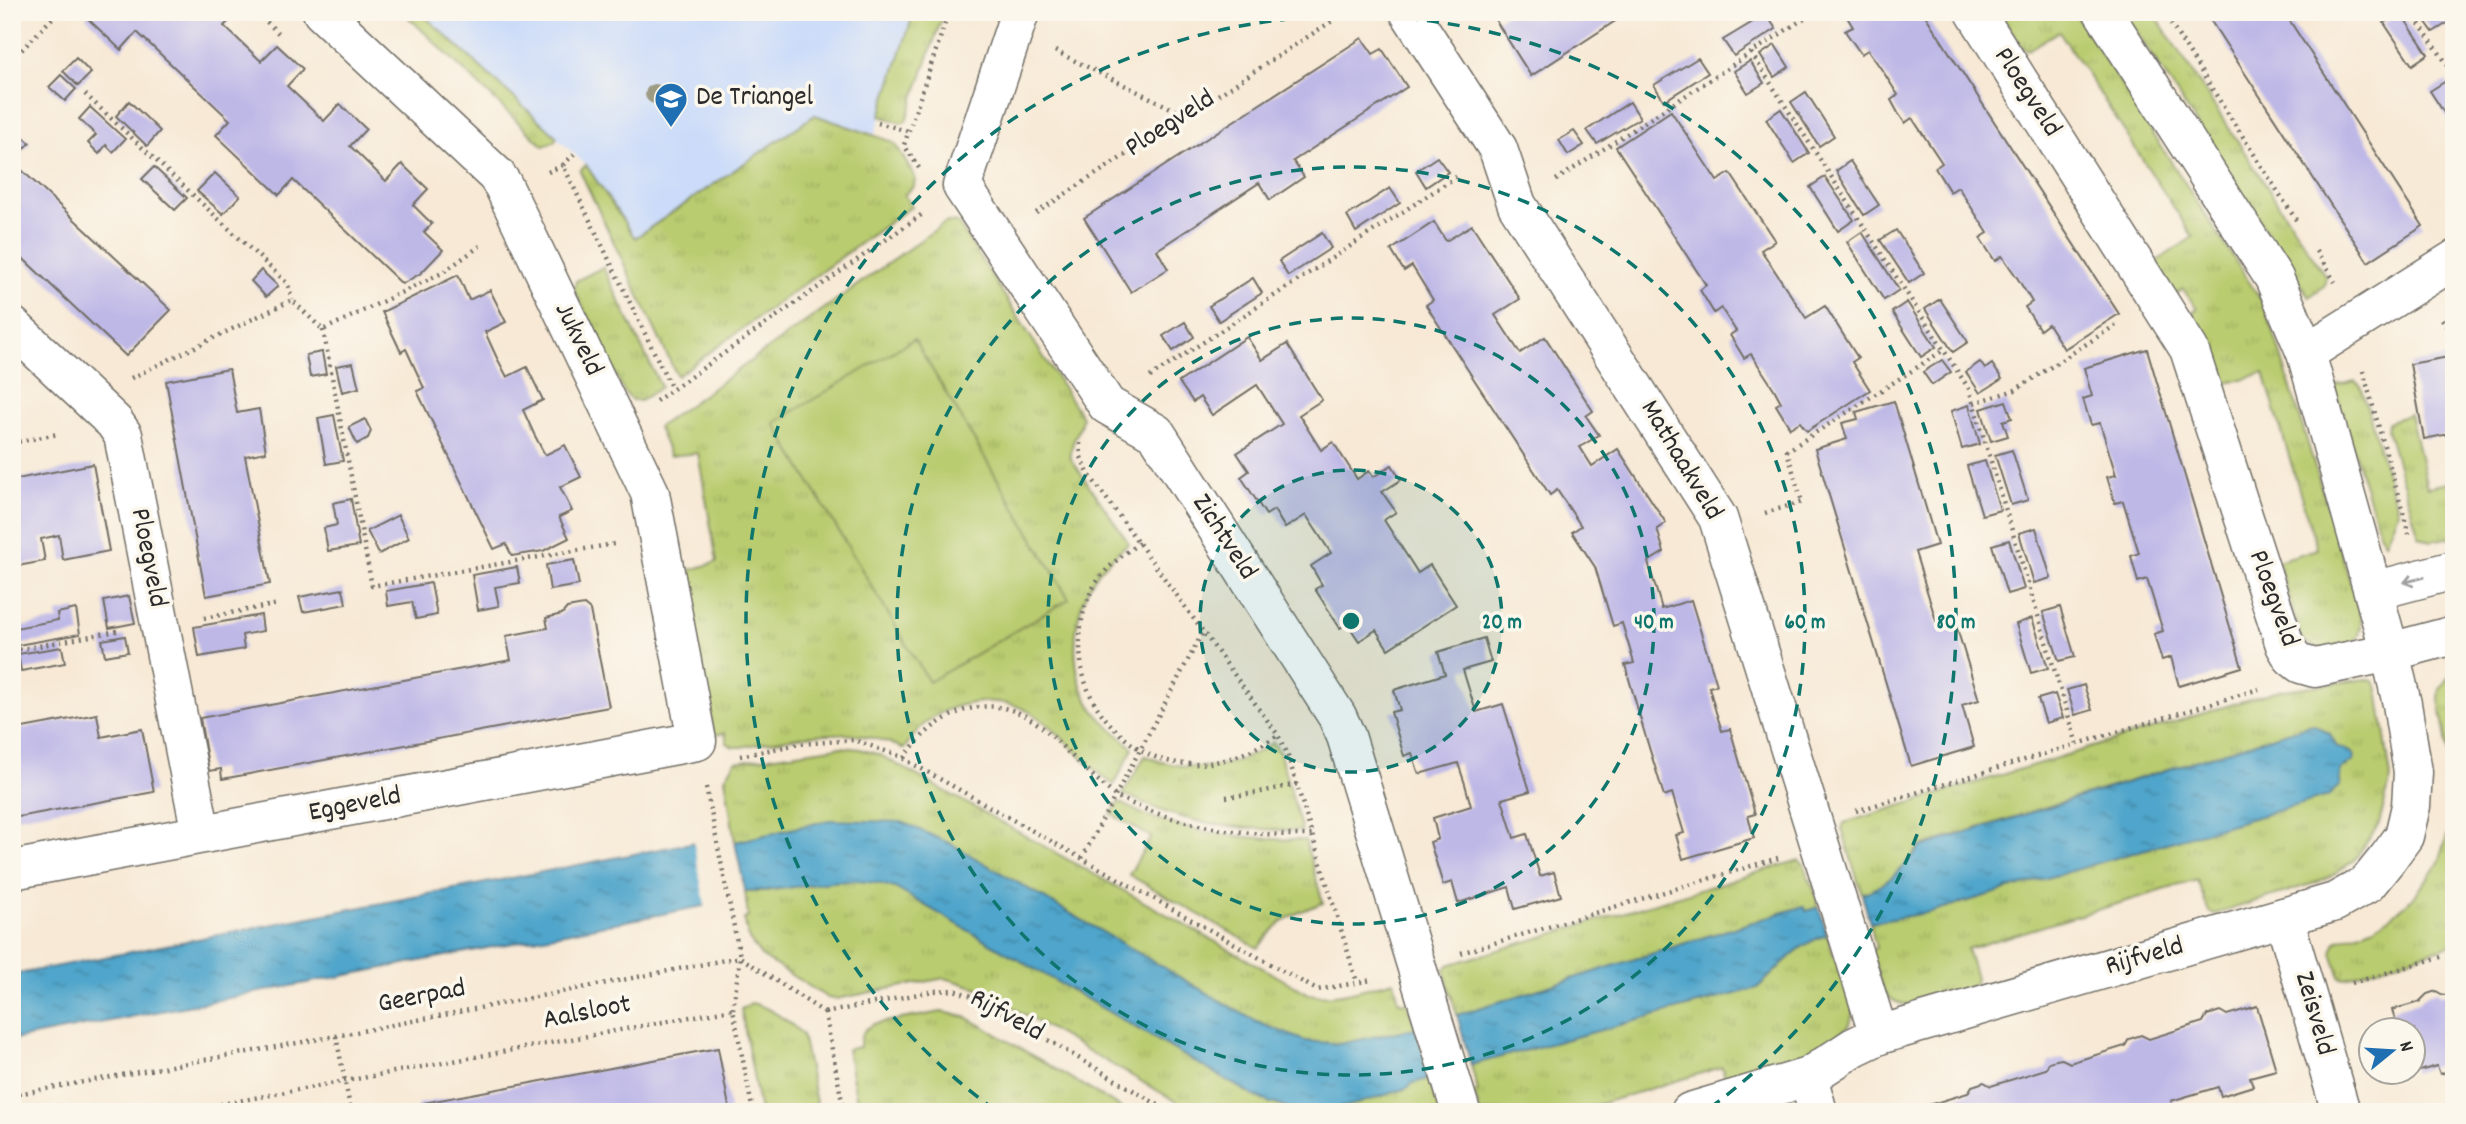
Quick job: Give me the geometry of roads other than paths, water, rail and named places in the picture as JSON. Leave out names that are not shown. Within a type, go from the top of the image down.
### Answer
[{"type":"street","name":"Jukveld","points":[[322,12],[496,175],[506,192],[650,493],[697,741]]},
{"type":"street","name":"Mathaakveld","points":[[1409,12],[1499,149],[1517,205],[1712,506],[1879,1035]]},
{"type":"street","name":"Ploegveld","points":[[1975,12],[2189,349],[2292,657],[2301,664],[2315,668],[2454,635]]},
{"type":"street","points":[[2103,12],[2274,278],[2306,353],[2390,652]]},
{"type":"street","name":"Zichtveld","points":[[1016,22],[951,194],[996,239],[1095,419],[1156,433],[1337,716],[1349,746],[1459,1105]]},
{"type":"street","points":[[2306,353],[2454,260]]},
{"type":"street","name":"Ploegveld","points":[[12,326],[114,422],[123,435],[201,834]]},
{"type":"street","points":[[2374,591],[2454,570]]},
{"type":"street","name":"Rijfveld","points":[[1690,1112],[1813,1094],[1829,1065],[1854,1047],[1879,1035],[2335,902],[2367,884],[2404,836],[2411,806],[2413,772],[2390,652]]},
{"type":"street","name":"Eggeveld","points":[[12,870],[697,741]]},
{"type":"street","name":"Zeisveld","points":[[2284,917],[2341,1112]]},
{"type":"water","points":[[2313,724],[2330,734],[2337,747],[2351,752],[2354,756],[2353,762],[2340,770],[2340,785],[2328,796],[1930,912],[1870,923],[1862,894],[1888,880],[1921,847]]},
{"type":"water","points":[[830,820],[902,822],[951,844],[1257,1022],[1305,1041],[1340,1044],[1416,1028],[1430,1078],[1370,1100],[1333,1109],[1295,1109],[1275,1104],[1254,1096],[895,888],[876,883],[839,881],[745,891],[735,842]]},
{"type":"water","points":[[696,842],[709,905],[12,1040],[12,975]]},
{"type":"water","points":[[1804,906],[1806,911],[1819,907],[1827,935],[1797,951],[1757,988],[1471,1065],[1457,1015]]},
{"type":"place","name":"De Triangel","points":[[671,129]]}]
